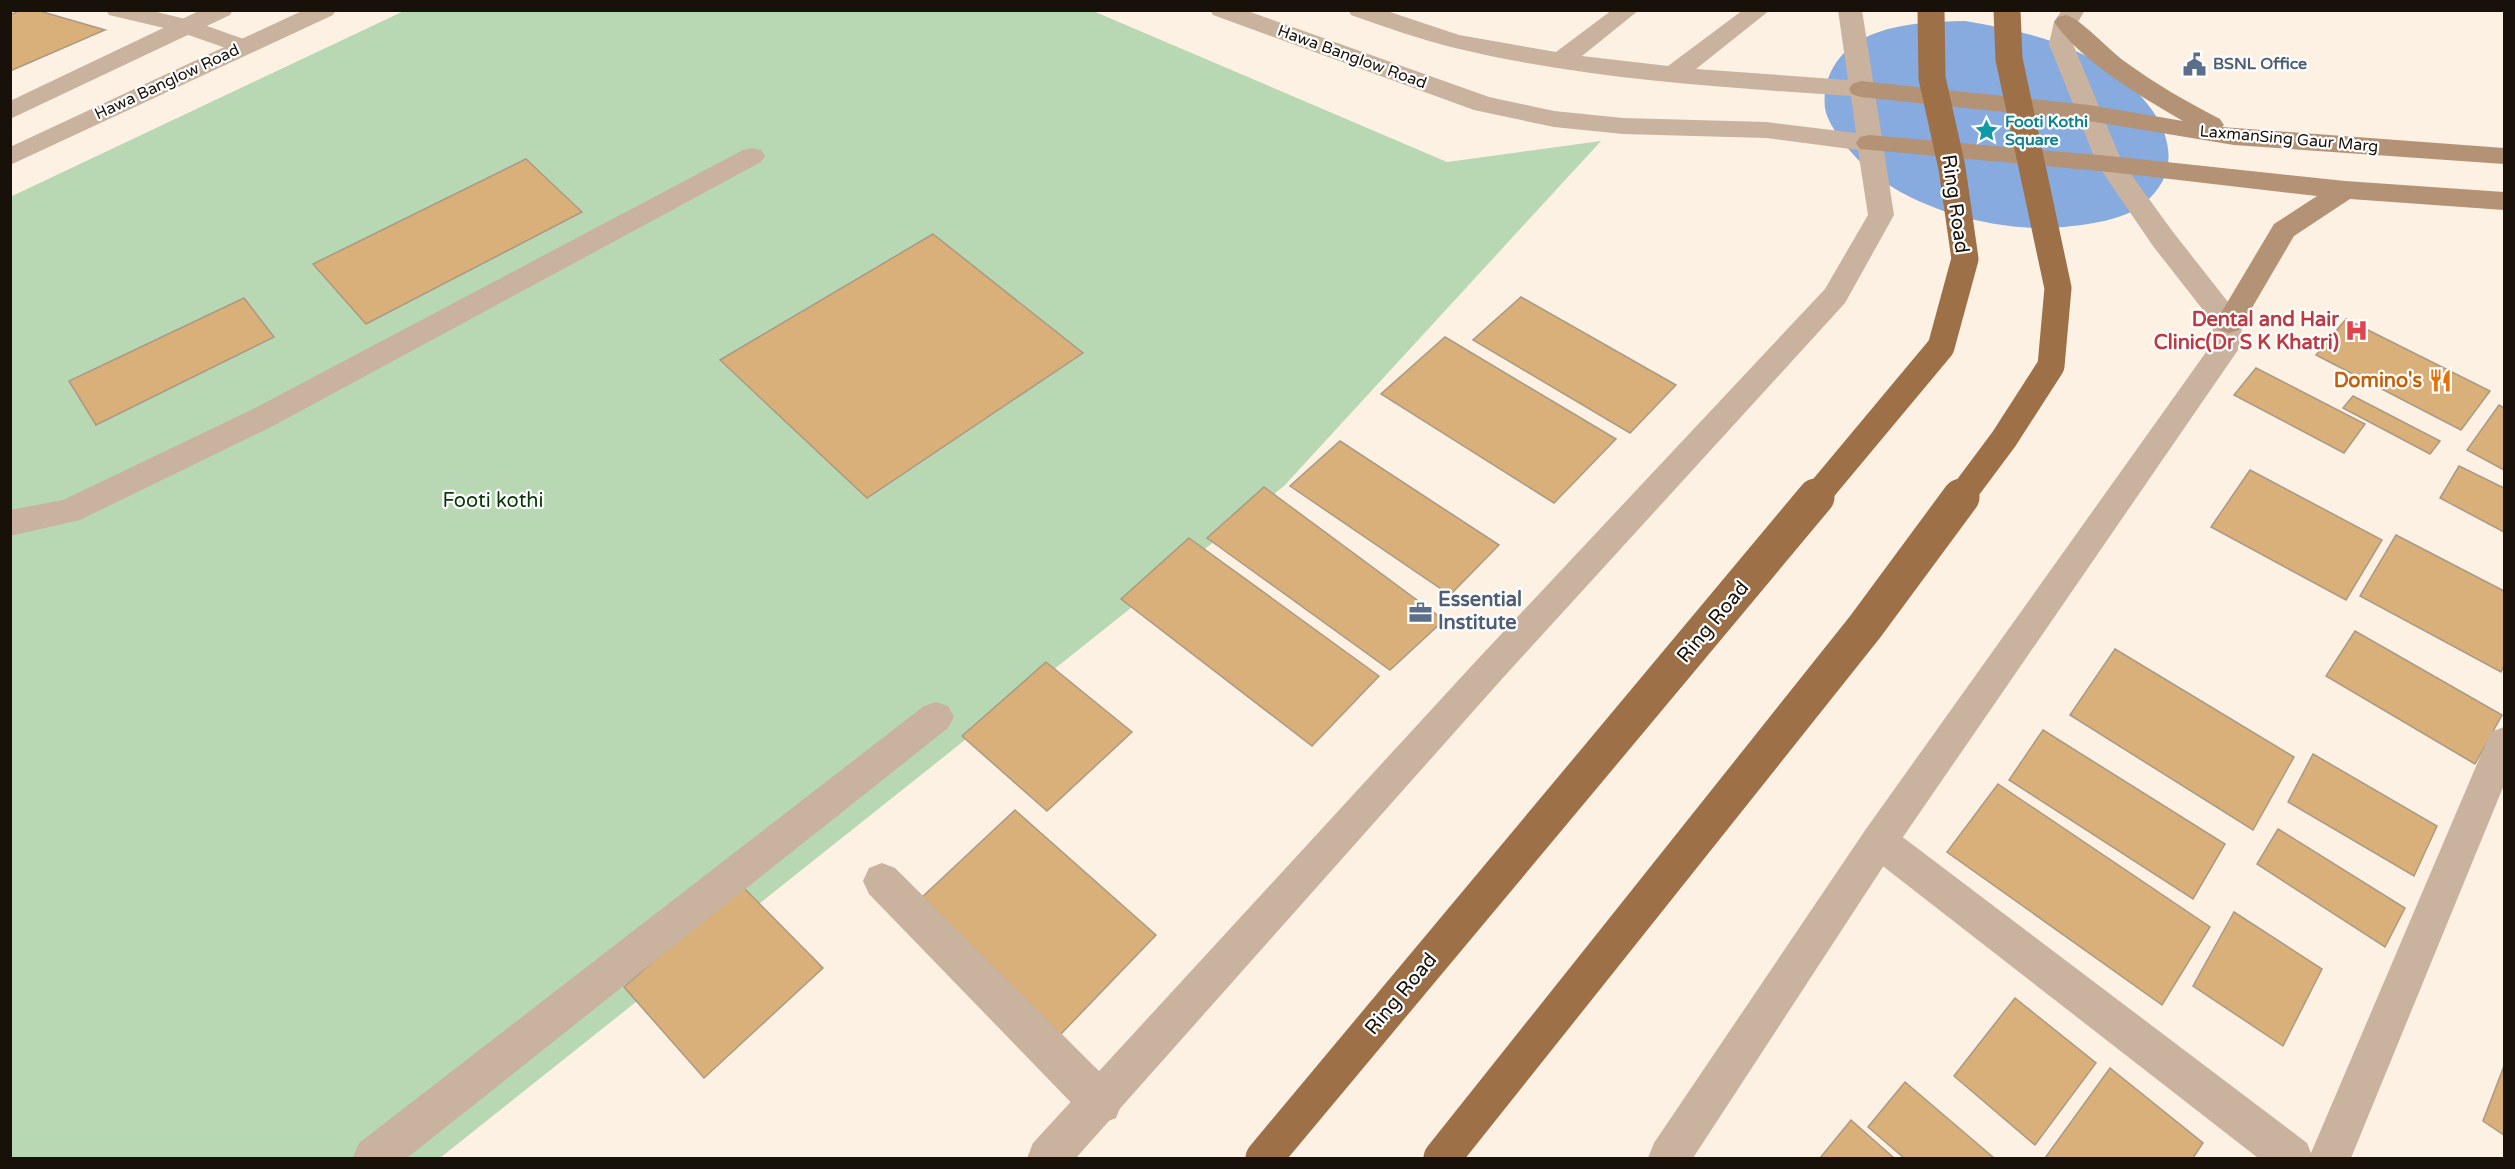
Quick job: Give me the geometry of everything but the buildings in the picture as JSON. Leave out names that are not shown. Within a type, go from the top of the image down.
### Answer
[{"type":"highway","name":"Ring Road","points":[[1263,1158],[1941,347],[1965,259],[1952,168],[1932,78],[1931,10]]},
{"type":"highway","points":[[1442,1158],[1865,627],[2004,439],[2051,366],[2058,288],[2009,59],[2007,10]]},
{"type":"main road","points":[[2070,16],[2079,36],[2125,72],[2181,110],[2234,137]]},
{"type":"main road","name":"LaxmanSing Gaur Marg","points":[[1861,88],[2089,113],[2234,137],[2505,156]]},
{"type":"main road","points":[[1869,143],[2110,164],[2345,189],[2505,201]]},
{"type":"main road","points":[[2229,323],[2284,230],[2345,189]]},
{"type":"street","points":[[117,10],[185,26],[243,47]]},
{"type":"street","points":[[10,111],[222,10]]},
{"type":"street","name":"Hawa Banglow Road","points":[[10,157],[325,10]]},
{"type":"street","name":"Hawa Banglow Road","points":[[1221,10],[1484,104],[1554,119],[1623,126],[1766,130],[1869,143]]},
{"type":"street","points":[[1359,10],[1465,44],[1560,61],[1672,75],[1861,88]]},
{"type":"street","points":[[1560,61],[1628,10]]},
{"type":"street","points":[[1672,75],[1759,10]]},
{"type":"street","points":[[1048,1158],[1101,1103],[1489,670],[1835,296],[1881,215],[1850,10]]},
{"type":"street","points":[[1669,1158],[1880,841],[2223,350],[2229,323],[2163,239],[2110,164],[2061,44],[2070,16]]},
{"type":"street","points":[[10,523],[69,511],[262,418],[752,156]]},
{"type":"street","points":[[385,1155],[936,717]]},
{"type":"street","points":[[2330,1158],[2505,743]]},
{"type":"street","points":[[1880,841],[2292,1158]]},
{"type":"street","points":[[882,881],[1101,1103]]},
{"type":"green space","name":"Footi kothi","points":[[406,10],[1093,11],[1447,162],[1601,141],[1284,486],[440,1158],[11,1158],[10,197]]},
{"type":"water","points":[[1965,21],[2025,33],[2064,46],[2100,64],[2133,88],[2158,119],[2166,137],[2169,154],[2166,172],[2158,189],[2142,205],[2115,218],[2064,227],[2016,227],[1966,218],[1941,210],[1895,189],[1869,170],[1845,145],[1827,116],[1825,95],[1827,83],[1837,62],[1854,44],[1887,29],[1920,23]]},
{"type":"place","name":"BSNL Office","points":[[2195,64]]},
{"type":"place","name":"Footi Kothi Square","points":[[1987,131]]},
{"type":"place","name":"Dental and Hair Clinic(Dr S K Khatri)","points":[[2357,331]]},
{"type":"place","name":"Domino's","points":[[2440,381]]},
{"type":"place","name":"Essential Institute","points":[[1420,612]]}]
